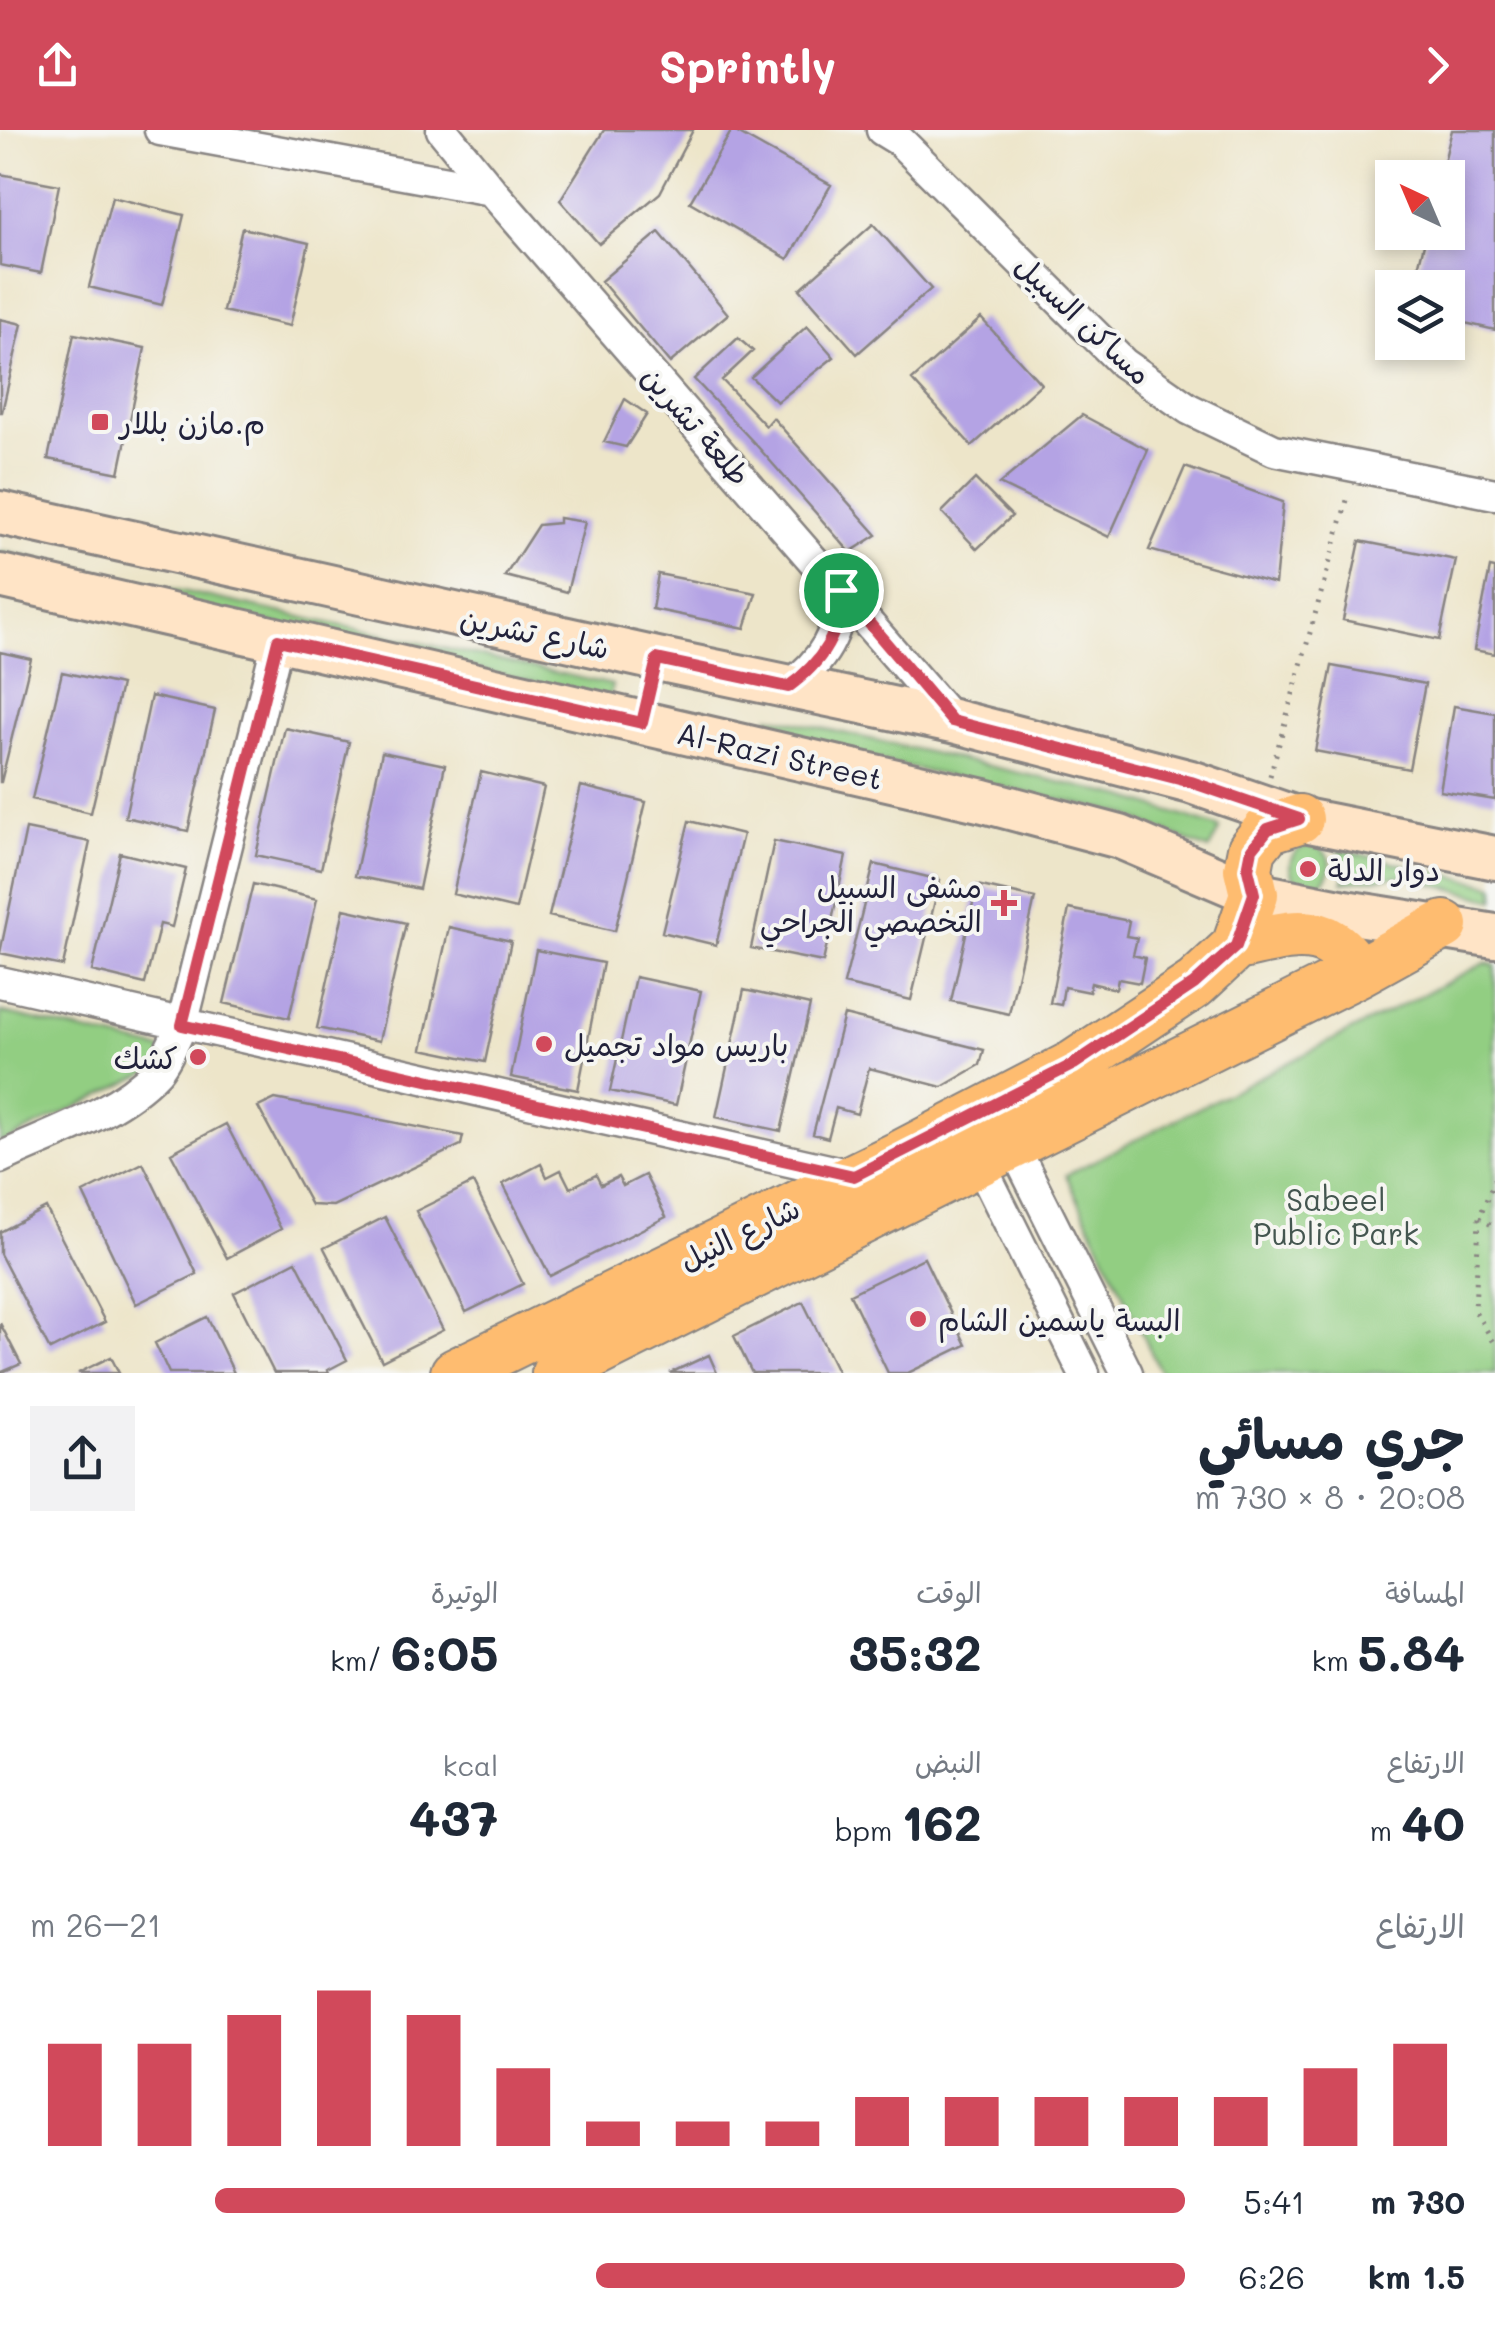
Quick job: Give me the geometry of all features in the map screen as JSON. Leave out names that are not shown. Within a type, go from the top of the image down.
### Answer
[{"type":"main road","name":"شارع تشرين","points":[[0,514],[952,721],[1191,782],[1281,812],[1495,858]]},
{"type":"main road","name":"Al-Razi Street","points":[[0,576],[984,801],[1120,836],[1254,894],[1495,936]]},
{"type":"main road","points":[[642,723],[657,659]]},
{"type":"main road","name":"شارع النيل","points":[[455,1373],[1074,1064],[1194,984],[1236,946],[1254,894],[1248,869],[1252,849],[1281,812]]},
{"type":"main road","name":"شارع النيل","points":[[556,1373],[1359,972],[1444,925]]},
{"type":"main road","points":[[1236,946],[1292,935],[1318,937],[1334,944],[1359,972]]},
{"type":"street","points":[[160,130],[491,190]]},
{"type":"street","name":"طلعة تشرين","points":[[442,130],[952,721]]},
{"type":"street","name":"مساكن السبيل","points":[[882,130],[900,141],[1123,363],[1189,409],[1274,450],[1495,494]]},
{"type":"street","points":[[788,687],[817,663],[832,638],[841,612],[841,590]]},
{"type":"street","points":[[0,1158],[130,1094],[158,1070],[182,1025],[278,640]]},
{"type":"street","points":[[0,982],[854,1176]]},
{"type":"street","points":[[996,1153],[1084,1373]]},
{"type":"street","points":[[996,1153],[1128,1373]]},
{"type":"path","points":[[1281,812],[1356,466]]},
{"type":"path","points":[[1495,1178],[1479,1218],[1475,1310],[1495,1344]]},
{"type":"path","points":[[1479,1218],[1495,1227]]},
{"type":"green space","points":[[0,551],[612,685],[610,699],[0,563]]},
{"type":"green space","points":[[769,716],[1125,797],[1220,828],[1209,850],[1121,813],[766,737]]},
{"type":"green space","name":"دوار الدلة","points":[[1310,846],[1324,852],[1330,866],[1324,880],[1310,886],[1296,880],[1290,866],[1296,852]]},
{"type":"green space","points":[[1338,849],[1495,886],[1495,900],[1403,876],[1343,882],[1346,866]]},
{"type":"green space","name":"Sabeel Public Park","points":[[1485,963],[1495,965],[1495,1373],[1161,1373],[1066,1175]]},
{"type":"green space","points":[[0,1012],[185,1055],[0,1144]]},
{"type":"building","points":[[604,130],[693,130],[660,193],[599,244],[560,200]]},
{"type":"building","points":[[732,130],[831,185],[788,259],[690,202]]},
{"type":"building","points":[[1452,130],[1495,130],[1495,330],[1465,323],[1465,270],[1418,270],[1422,250],[1465,250],[1465,160],[1444,160]]},
{"type":"building","points":[[0,174],[59,185],[41,273],[0,265]]},
{"type":"building","points":[[112,197],[184,215],[162,305],[89,287]]},
{"type":"building","points":[[873,224],[931,289],[857,354],[800,289]]},
{"type":"building","points":[[242,228],[309,243],[290,326],[223,311]]},
{"type":"building","points":[[659,232],[728,314],[670,363],[601,281]]},
{"type":"building","points":[[981,318],[1041,384],[972,446],[912,380]]},
{"type":"building","points":[[0,319],[22,324],[2,412],[0,412]]},
{"type":"building","points":[[807,326],[834,357],[777,402],[751,377]]},
{"type":"building","points":[[74,334],[145,348],[119,473],[48,459]]},
{"type":"building","points":[[738,338],[753,351],[722,380],[766,426],[773,418],[877,535],[850,552],[694,379]]},
{"type":"building","points":[[625,399],[647,414],[626,447],[604,442]]},
{"type":"building","points":[[1082,415],[1148,450],[1109,537],[999,484]]},
{"type":"building","points":[[1185,467],[1283,502],[1275,584],[1149,550]]},
{"type":"building","points":[[975,479],[1012,516],[977,549],[942,512]]},
{"type":"building","points":[[559,518],[585,522],[567,592],[505,576],[538,525],[559,523]]},
{"type":"building","points":[[1360,541],[1456,560],[1439,640],[1343,620]]},
{"type":"building","points":[[1490,568],[1495,569],[1495,654],[1474,650]]},
{"type":"building","points":[[658,574],[756,593],[745,628],[652,609]]},
{"type":"building","points":[[0,652],[31,659],[1,782],[0,782]]},
{"type":"building","points":[[1332,666],[1425,684],[1409,769],[1315,751]]},
{"type":"building","points":[[62,672],[121,685],[91,813],[32,799]]},
{"type":"building","points":[[151,696],[215,710],[188,831],[125,817]]},
{"type":"building","points":[[1454,706],[1495,713],[1495,800],[1440,791]]},
{"type":"building","points":[[285,728],[349,742],[321,869],[256,855]]},
{"type":"building","points":[[382,752],[445,765],[419,889],[355,876]]},
{"type":"building","points":[[481,772],[544,787],[516,909],[453,894]]},
{"type":"building","points":[[581,786],[646,802],[615,931],[549,916]]},
{"type":"building","points":[[689,821],[743,834],[716,945],[662,932]]},
{"type":"building","points":[[26,829],[90,842],[63,966],[0,953]]},
{"type":"building","points":[[774,841],[846,856],[823,962],[751,948]]},
{"type":"building","points":[[120,853],[186,869],[172,927],[160,924],[145,984],[92,971]]},
{"type":"building","points":[[874,864],[940,880],[911,1000],[844,984]]},
{"type":"building","points":[[253,884],[317,899],[289,1018],[224,1003]]},
{"type":"building","points":[[977,885],[1035,898],[1009,1014],[951,1001]]},
{"type":"building","points":[[344,909],[406,923],[379,1041],[317,1028]]},
{"type":"building","points":[[1069,909],[1129,921],[1126,936],[1137,938],[1133,955],[1145,958],[1140,983],[1118,979],[1116,989],[1091,983],[1089,992],[1064,987],[1061,1005],[1050,1003]]},
{"type":"building","points":[[449,927],[511,941],[485,1062],[422,1049]]},
{"type":"building","points":[[536,950],[603,963],[578,1090],[511,1077]]},
{"type":"building","points":[[635,977],[701,991],[676,1105],[610,1091]]},
{"type":"building","points":[[744,990],[810,1005],[781,1131],[716,1117]]},
{"type":"building","points":[[844,1015],[984,1050],[980,1065],[942,1087],[869,1068],[857,1114],[836,1108],[828,1138],[813,1134]]},
{"type":"building","points":[[275,1099],[463,1136],[461,1145],[333,1206],[311,1205],[258,1107]]},
{"type":"building","points":[[226,1124],[281,1229],[227,1258],[171,1153]]},
{"type":"building","points":[[143,1163],[197,1274],[136,1304],[83,1193]]},
{"type":"building","points":[[541,1164],[547,1177],[561,1170],[570,1188],[596,1175],[601,1185],[618,1177],[623,1186],[645,1175],[666,1217],[550,1276],[503,1184]]},
{"type":"building","points":[[473,1183],[523,1284],[466,1312],[416,1211]]},
{"type":"building","points":[[46,1208],[105,1322],[50,1350],[0,1254],[0,1232]]},
{"type":"building","points":[[385,1217],[443,1330],[382,1361],[324,1248]]},
{"type":"building","points":[[924,1258],[966,1345],[908,1373],[888,1373],[850,1294]]},
{"type":"building","points":[[296,1261],[347,1360],[328,1370],[329,1373],[274,1373],[234,1293]]},
{"type":"building","points":[[803,1302],[838,1373],[752,1373],[734,1336]]},
{"type":"building","points":[[207,1317],[234,1373],[169,1373],[155,1343]]},
{"type":"building","points":[[0,1323],[21,1364],[0,1373]]},
{"type":"building","points":[[709,1355],[717,1373],[670,1373]]},
{"type":"building","points":[[111,1357],[119,1373],[78,1373]]},
{"type":"place","name":"م.مازن بللار","points":[[100,422]]},
{"type":"place","name":"دوار الدلة","points":[[1308,869]]},
{"type":"place","name":"مشفى السبيل التخصصي الجراحي","points":[[1004,903]]},
{"type":"place","name":"باريس مواد تجميل","points":[[544,1044]]},
{"type":"place","name":"كشك","points":[[198,1057]]},
{"type":"place","name":"البسة ياسمين الشام","points":[[918,1319]]},
{"type":"route","points":[[841,590],[952,721],[1191,782],[1299,819],[1268,829],[1252,849],[1248,869],[1254,894],[1236,946],[1194,984],[1074,1064],[854,1176],[182,1025],[278,640],[642,723],[657,659],[788,687],[817,663],[832,638],[841,612],[841,590]]}]
